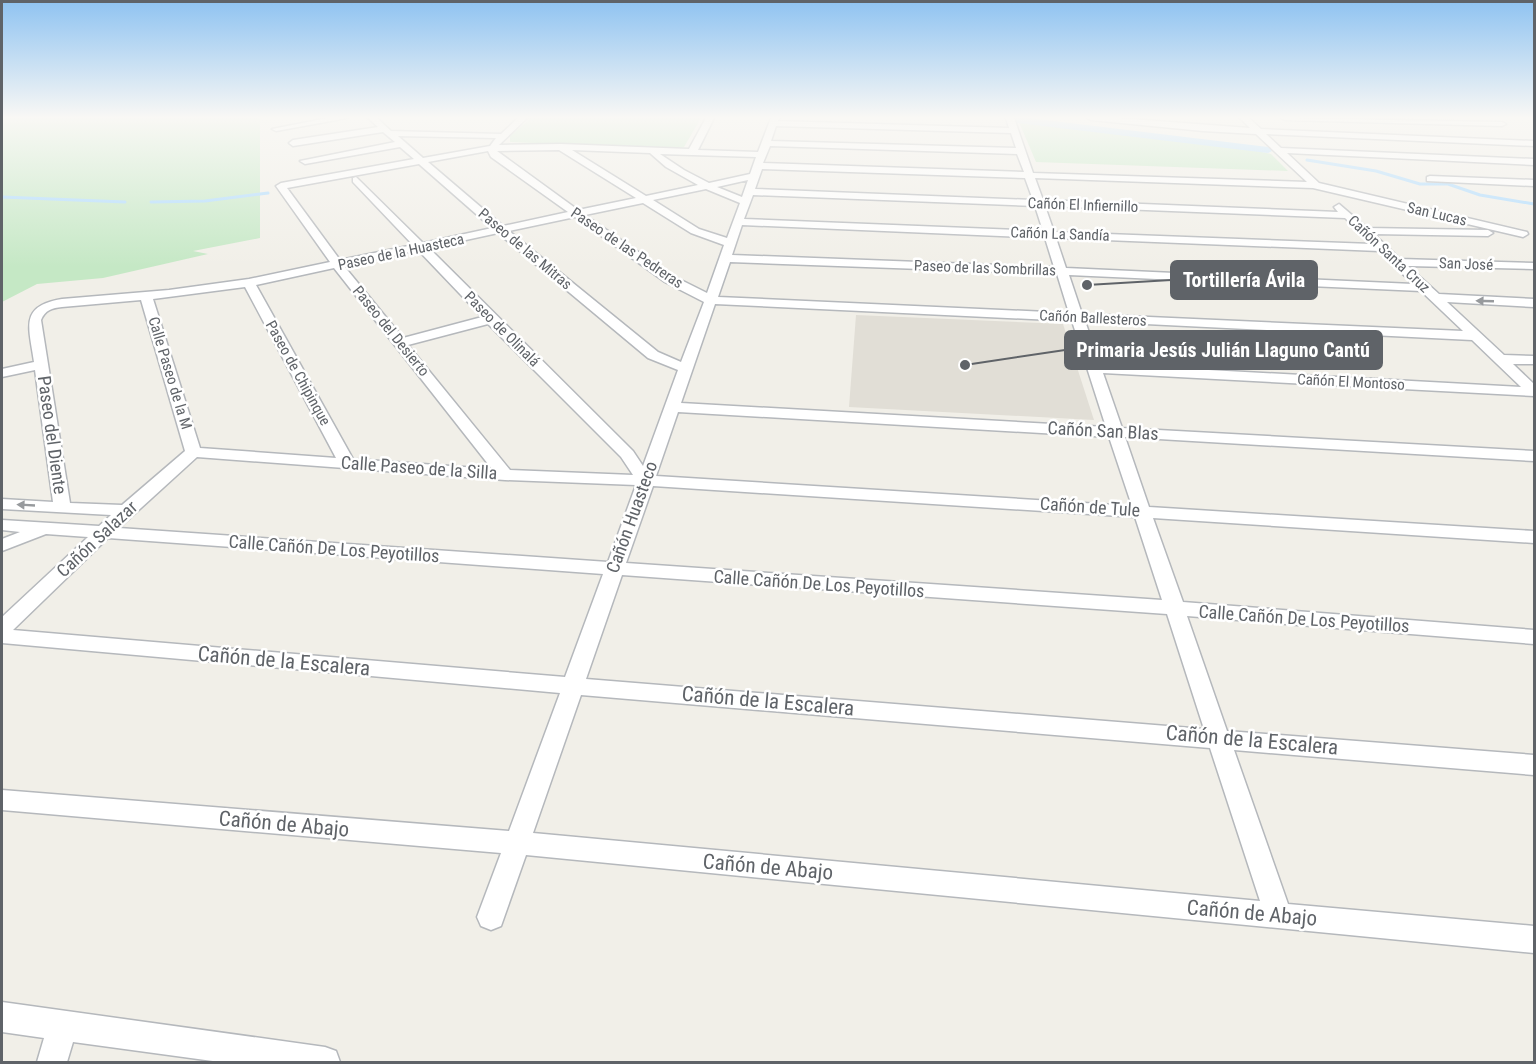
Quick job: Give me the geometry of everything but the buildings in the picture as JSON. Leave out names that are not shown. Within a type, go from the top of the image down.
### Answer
[{"type":"street","points":[[283,189],[403,168]]},
{"type":"street","points":[[283,189],[356,180],[408,168]]},
{"type":"street","name":"Paseo de las Mitras","points":[[427,168],[653,355],[685,368]]},
{"type":"street","name":"Paseo de las Pedreras","points":[[514,168],[669,279],[710,300]]},
{"type":"street","name":"Paseo de las Sombrillas","points":[[594,168],[727,251],[1062,271],[1426,288]]},
{"type":"street","points":[[674,168],[708,185],[755,172],[810,168]]},
{"type":"street","points":[[741,168],[755,172]]},
{"type":"street","name":"Cañón Huasteco","points":[[490,916],[757,168]]},
{"type":"street","points":[[1028,168],[1114,432],[1278,915]]},
{"type":"street","name":"Cañón Santa Cruz","points":[[1297,168],[1534,391]]},
{"type":"street","name":"San Lucas","points":[[755,172],[1031,176],[1316,185],[1529,234]]},
{"type":"street","name":"Paseo de la Huasteca","points":[[45,307],[62,303],[249,283],[502,231],[708,185],[755,172]]},
{"type":"street","name":"Cañón El Infiernillo","points":[[755,172],[1040,203],[1347,214]]},
{"type":"street","points":[[1430,179],[1534,183]]},
{"type":"street","name":"Paseo de Olinalá","points":[[356,180],[627,454],[645,480]]},
{"type":"street","name":"Paseo del Desierto","points":[[283,189],[338,266],[505,475]]},
{"type":"street","name":"Cañón La Sandía","points":[[737,222],[1382,248]]},
{"type":"street","points":[[1363,231],[1529,234]]},
{"type":"street","name":"San José","points":[[1398,262],[1534,266]]},
{"type":"street","name":"Paseo de Chipinque","points":[[249,283],[347,463]]},
{"type":"street","name":"Calle Paseo de la M","points":[[146,295],[193,452]]},
{"type":"street","points":[[1436,298],[1534,303]]},
{"type":"street","name":"Cañón Ballesteros","points":[[710,300],[1475,336]]},
{"type":"street","name":"Paseo del Diente","points":[[45,307],[39,311],[35,320],[62,507]]},
{"type":"street","points":[[1449,311],[1534,314]]},
{"type":"street","points":[[401,343],[491,319]]},
{"type":"street","points":[[1500,359],[1534,360]]},
{"type":"street","name":"Paseo del Diente","points":[[2,373],[42,364]]},
{"type":"street","name":"Cañón El Montoso","points":[[1095,369],[1534,391]]},
{"type":"street","points":[[1516,372],[1534,374]]},
{"type":"street","name":"Cañón San Blas","points":[[672,407],[1534,456]]},
{"type":"street","name":"Calle Paseo de la Silla","points":[[193,452],[505,475],[645,480]]},
{"type":"street","name":"Cañón Salazar","points":[[2,628],[126,511],[193,452]]},
{"type":"street","name":"Cañón de Tule","points":[[645,480],[1534,537]]},
{"type":"street","points":[[2,504],[126,511]]},
{"type":"street","name":"Calle Cañón De Los Peyotillos","points":[[2,525],[1534,637]]},
{"type":"street","points":[[2,545],[46,528]]},
{"type":"street","name":"Cañón de la Escalera","points":[[2,636],[572,686],[1219,737],[1534,765]]},
{"type":"street","name":"Cañón de Abajo","points":[[2,800],[516,843],[1534,940]]},
{"type":"street","points":[[2,1017],[324,1062]]},
{"type":"street","points":[[52,1062],[62,1026]]},
{"type":"shaded area","points":[[856,315],[1063,324],[1094,420],[849,407]]},
{"type":"green space","points":[[2,168],[260,168],[260,238],[193,251],[208,254],[103,278],[37,284],[2,302]]},
{"type":"green space","points":[[1194,168],[1285,168],[1288,171]]},
{"type":"waterway","points":[[1355,168],[1376,171],[1420,184],[1448,184],[1480,195],[1534,204]]},
{"type":"waterway","points":[[151,202],[205,201],[268,193]]},
{"type":"waterway","points":[[2,197],[125,202]]},
{"type":"place","name":"Tortillería Ávila","points":[[1087,285]]},
{"type":"place","name":"Primaria Jesús Julián Llaguno Cantú","points":[[965,365]]}]
